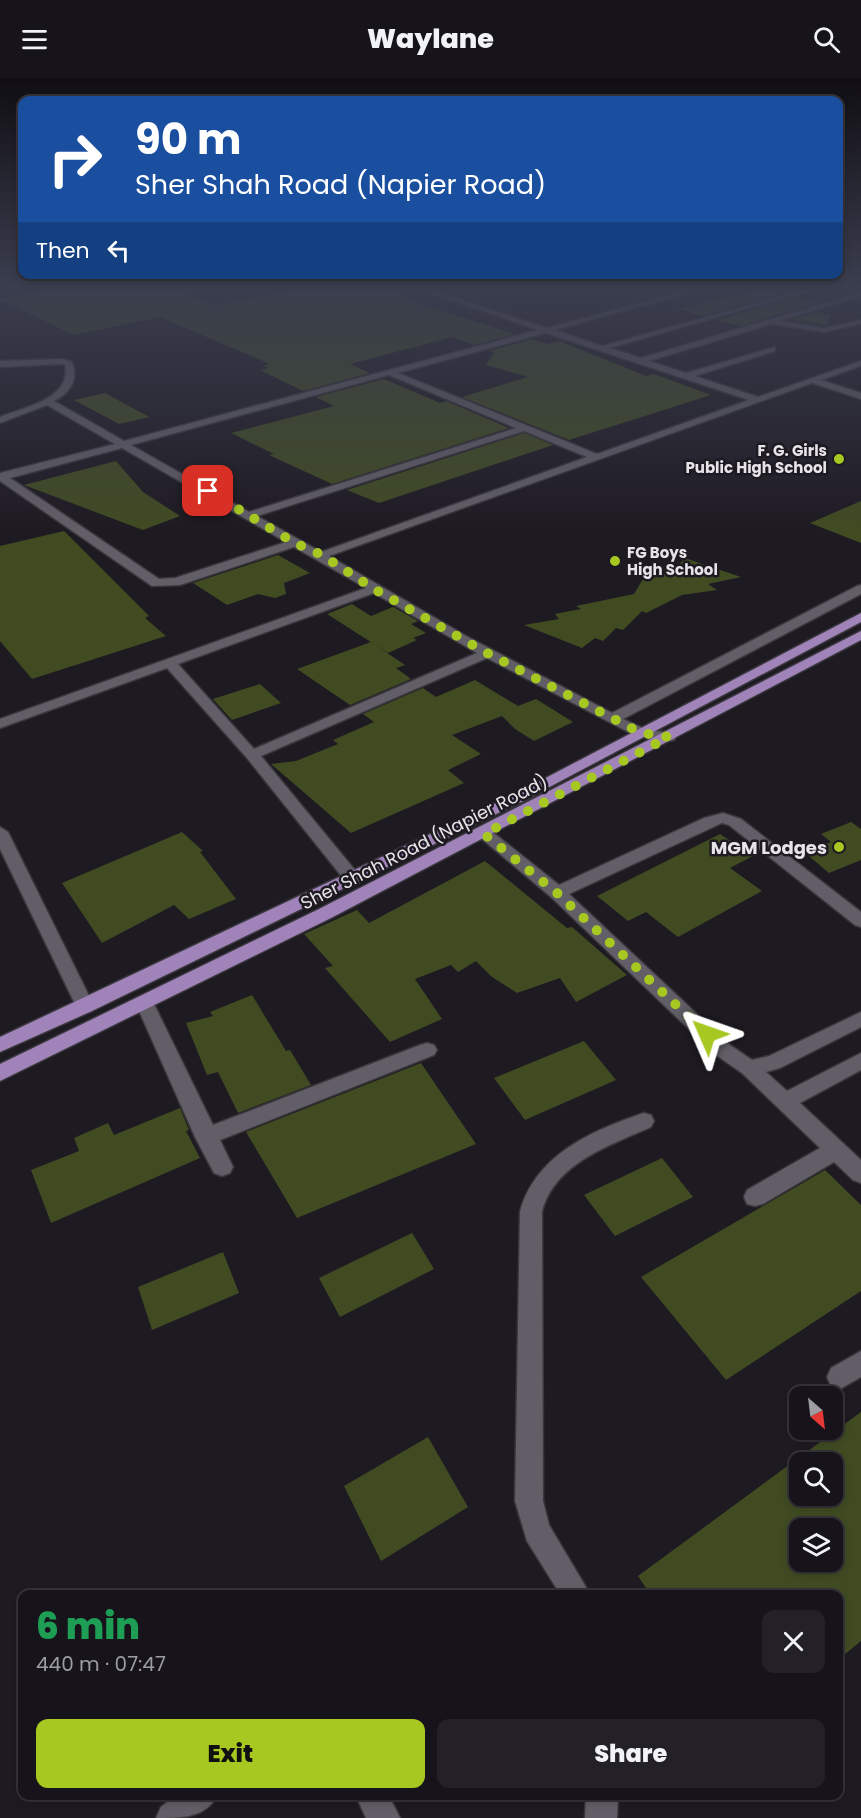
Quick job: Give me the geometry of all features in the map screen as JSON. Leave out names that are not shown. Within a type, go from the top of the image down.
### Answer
[{"type":"main road","name":"Sher Shah Road (Napier Road)","points":[[0,1045],[353,879],[518,798],[861,616]]},
{"type":"main road","name":"Sher Shah Road (Napier Road)","points":[[0,1073],[145,1005],[484,834],[861,635]]},
{"type":"street","points":[[0,420],[47,401],[67,388],[72,375],[71,370]]},
{"type":"street","points":[[1,477],[395,370]]},
{"type":"street","points":[[669,370],[756,399]]},
{"type":"street","points":[[686,376],[704,370]]},
{"type":"street","points":[[322,555],[840,370]]},
{"type":"street","points":[[388,372],[598,458]]},
{"type":"street","points":[[811,380],[861,396]]},
{"type":"street","points":[[47,401],[250,515],[295,543],[322,555],[374,589],[487,653],[641,733],[669,737]]},
{"type":"street","points":[[250,515],[524,428]]},
{"type":"street","points":[[1,477],[156,583],[176,582],[295,543]]},
{"type":"street","points":[[0,724],[374,589]]},
{"type":"street","points":[[612,719],[861,589]]},
{"type":"street","points":[[844,598],[861,605]]},
{"type":"street","points":[[252,754],[487,653]]},
{"type":"street","points":[[171,664],[252,754],[353,879]]},
{"type":"street","points":[[557,893],[711,821],[723,818],[735,822],[861,921]]},
{"type":"street","points":[[0,832],[85,1006]]},
{"type":"street","points":[[484,834],[557,893],[723,1050],[749,1068],[861,1174]]},
{"type":"street","points":[[145,1005],[222,1167]]},
{"type":"street","points":[[749,1068],[773,1063],[861,1019]]},
{"type":"street","points":[[206,1137],[427,1050]]},
{"type":"street","points":[[784,1102],[861,1061]]},
{"type":"street","points":[[574,1590],[537,1531],[530,1501],[529,1249],[531,1208],[539,1191],[555,1168],[590,1145],[644,1121]]},
{"type":"street","points":[[755,1197],[835,1150]]},
{"type":"street","points":[[840,1377],[861,1362]]},
{"type":"street","points":[[172,1818],[196,1800]]},
{"type":"street","points":[[374,1800],[384,1818]]},
{"type":"street","points":[[601,1818],[602,1800]]},
{"type":"building","points":[[260,370],[364,370],[370,373],[303,391]]},
{"type":"building","points":[[504,370],[632,370],[646,376],[654,374],[711,395],[569,440],[462,397],[528,377]]},
{"type":"building","points":[[384,379],[440,403],[446,401],[509,428],[332,484],[269,455],[274,454],[231,433],[334,406],[316,397]]},
{"type":"building","points":[[105,393],[150,417],[119,424],[74,400]]},
{"type":"building","points":[[524,433],[553,445],[379,503],[347,490]]},
{"type":"building","points":[[116,461],[143,492],[180,516],[143,530],[24,485]]},
{"type":"building","points":[[861,501],[861,543],[810,523]]},
{"type":"building","points":[[64,531],[149,616],[145,618],[166,636],[32,679],[0,641],[0,546]]},
{"type":"building","points":[[278,555],[310,573],[284,583],[286,594],[275,598],[258,594],[227,605],[193,583]]},
{"type":"building","points":[[685,558],[741,577],[708,584],[717,590],[682,595],[646,613],[642,611],[623,630],[616,628],[603,641],[595,638],[582,648],[524,625],[559,619],[555,614],[581,609],[576,606],[634,594],[646,574],[653,577],[665,565],[675,569]]},
{"type":"building","points":[[352,604],[371,616],[393,607],[418,621],[411,624],[426,633],[413,638],[417,640],[388,653],[327,614]]},
{"type":"building","points":[[371,642],[405,665],[396,668],[411,679],[350,705],[297,669]]},
{"type":"building","points":[[475,680],[518,706],[536,699],[573,722],[534,741],[515,729],[502,716],[452,735],[481,754],[448,770],[464,783],[351,833],[271,764],[296,761],[338,744],[333,740],[374,722],[363,714],[423,688],[436,697]]},
{"type":"building","points":[[260,684],[281,703],[232,720],[213,699]]},
{"type":"building","name":"MGM Lodges","points":[[851,822],[861,829],[861,860],[829,873],[804,852],[831,842],[821,834]]},
{"type":"building","points":[[182,832],[203,851],[200,852],[236,899],[189,919],[174,905],[102,943],[62,883]]},
{"type":"building","points":[[720,834],[753,856],[730,868],[762,891],[678,937],[646,912],[628,921],[597,896]]},
{"type":"building","points":[[485,861],[567,928],[572,927],[627,975],[576,1002],[560,978],[517,993],[492,977],[476,961],[458,972],[451,965],[415,979],[442,1019],[390,1042],[325,968],[333,966],[304,934],[357,910],[369,923]]},
{"type":"building","points":[[252,995],[286,1051],[290,1050],[311,1085],[238,1113],[218,1072],[207,1075],[186,1023],[213,1016],[210,1012]]},
{"type":"building","points":[[584,1041],[616,1080],[525,1120],[494,1078]]},
{"type":"building","points":[[421,1063],[476,1144],[297,1218],[246,1132]]},
{"type":"building","points":[[180,1108],[189,1130],[186,1131],[200,1158],[51,1223],[31,1170],[79,1151],[74,1138],[108,1123],[114,1135]]},
{"type":"building","points":[[662,1158],[693,1197],[615,1236],[584,1195]]},
{"type":"building","points":[[825,1170],[861,1205],[861,1291],[726,1380],[641,1277]]},
{"type":"building","points":[[412,1233],[434,1269],[340,1317],[319,1278]]},
{"type":"building","points":[[223,1252],[239,1293],[152,1330],[138,1287]]},
{"type":"building","points":[[861,1412],[861,1641],[843,1656],[843,1590],[647,1590],[638,1576],[789,1465],[789,1506],[843,1506],[843,1452],[807,1452],[823,1440],[843,1440],[843,1425]]},
{"type":"building","points":[[428,1437],[468,1507],[381,1561],[344,1486]]},
{"type":"place","name":"F. G. Girls Public High School","points":[[839,459]]},
{"type":"place","name":"FG Boys High School","points":[[615,561]]},
{"type":"place","name":"MGM Lodges","points":[[839,847]]},
{"type":"route","points":[[208,491],[295,543],[322,555],[374,589],[487,653],[641,733],[669,737],[484,834],[557,893],[707,1034]]}]
